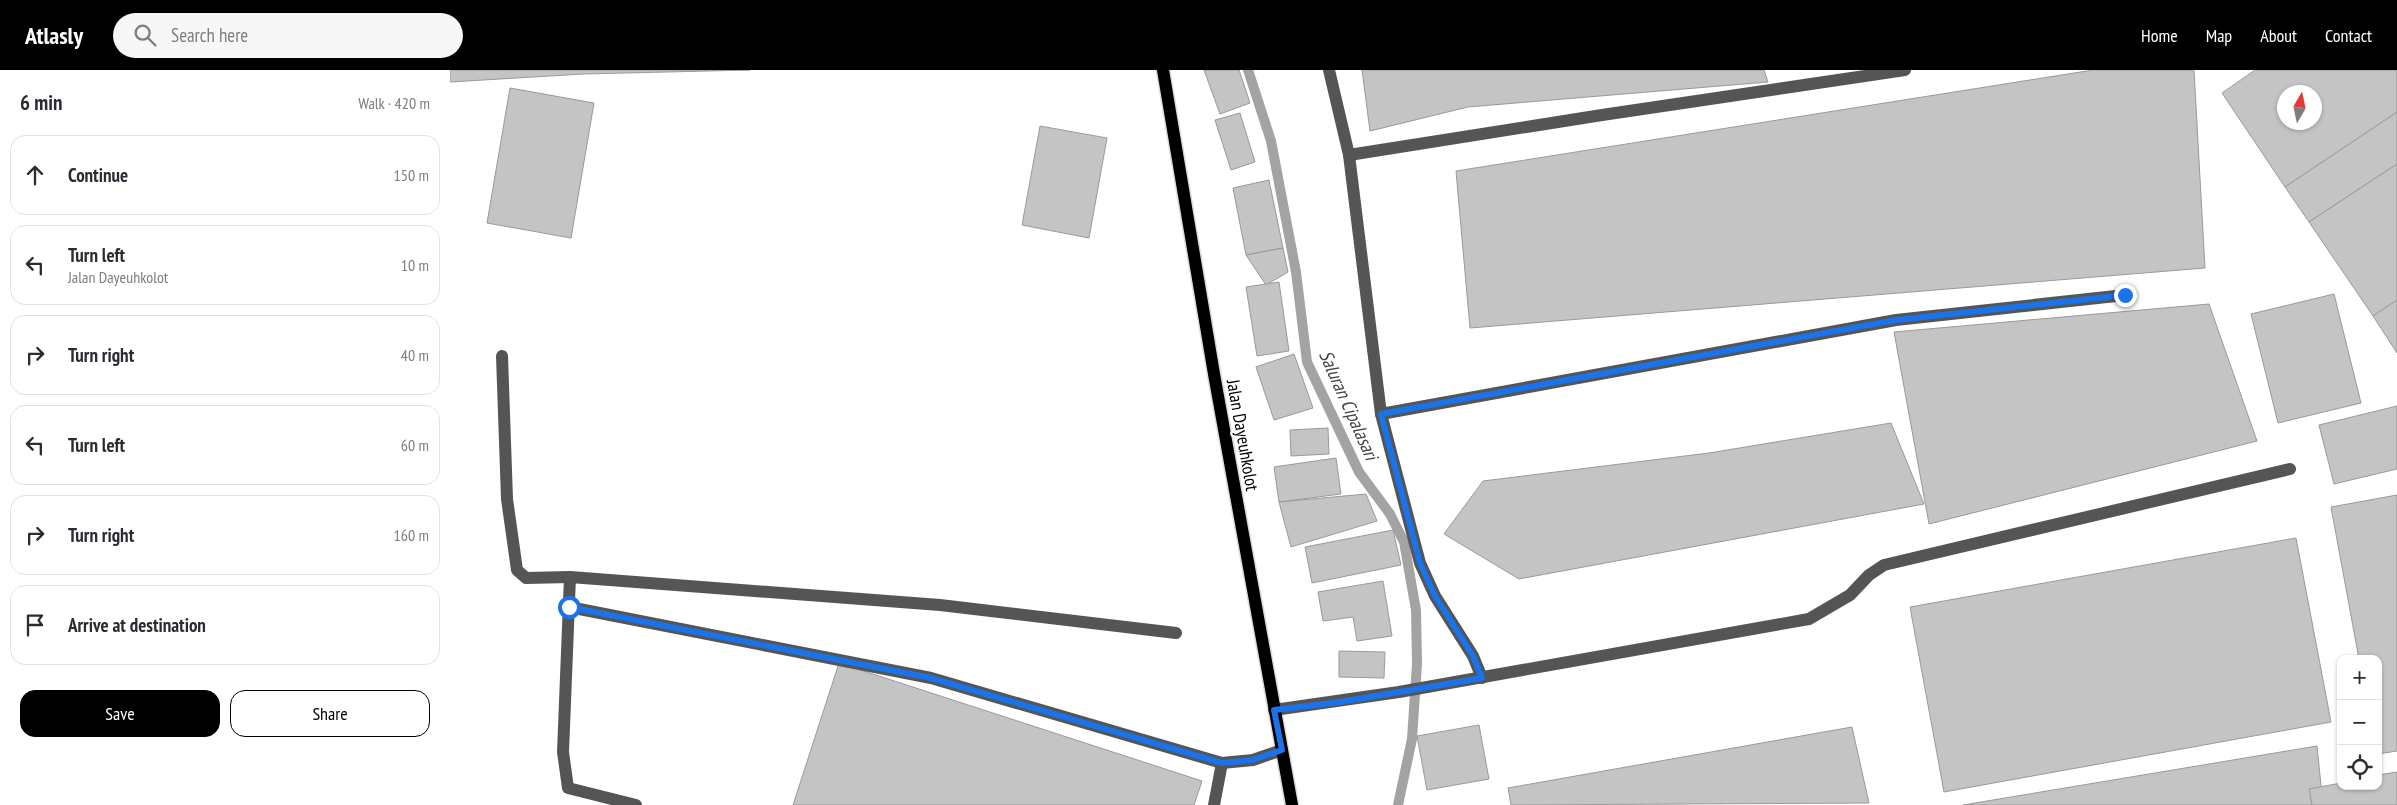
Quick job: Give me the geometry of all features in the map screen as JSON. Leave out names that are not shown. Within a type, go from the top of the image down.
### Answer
[{"type":"main road","name":"Jalan Dayeuhkolot","points":[[1163,70],[1292,805]]},
{"type":"lane","points":[[1329,70],[1349,155],[1381,414],[1420,563],[1435,596],[1473,656],[1482,678]]},
{"type":"lane","points":[[1349,155],[1612,113],[1905,70]]},
{"type":"lane","points":[[1381,414],[1896,320],[2125,295]]},
{"type":"lane","points":[[502,356],[507,499],[517,570],[526,578],[570,577],[940,605],[1176,633]]},
{"type":"lane","points":[[1274,710],[1482,678],[1809,619],[1850,595],[1869,576],[1884,566],[2290,469]]},
{"type":"lane","points":[[570,577],[563,752],[568,788],[636,805]]},
{"type":"lane","points":[[569,607],[931,678],[1222,763],[1252,760],[1282,750]]},
{"type":"lane","points":[[1214,805],[1222,763]]},
{"type":"building","points":[[450,70],[750,70],[583,74],[450,82]]},
{"type":"building","points":[[1204,70],[1239,70],[1250,103],[1220,114]]},
{"type":"building","points":[[1362,70],[1764,70],[1768,82],[1468,107],[1370,131]]},
{"type":"building","points":[[2093,70],[2194,70],[2205,268],[1470,328],[1456,171]]},
{"type":"building","points":[[2255,70],[2397,70],[2397,112],[2285,187],[2222,93]]},
{"type":"building","points":[[510,88],[594,103],[571,238],[487,223]]},
{"type":"building","points":[[2397,112],[2397,164],[2309,222],[2285,187]]},
{"type":"building","points":[[1240,113],[1255,162],[1231,170],[1215,120]]},
{"type":"building","points":[[1040,126],[1107,138],[1089,238],[1022,225]]},
{"type":"building","points":[[2397,164],[2397,300],[2373,316],[2309,222]]},
{"type":"building","points":[[1269,180],[1283,248],[1246,255],[1233,188]]},
{"type":"building","points":[[1283,248],[1288,272],[1266,285],[1246,255]]},
{"type":"building","points":[[1279,282],[1289,351],[1257,356],[1246,287]]},
{"type":"building","points":[[2334,294],[2361,403],[2278,423],[2251,314]]},
{"type":"building","points":[[2397,300],[2397,353],[2373,316]]},
{"type":"building","points":[[2209,304],[2257,441],[1929,524],[1894,332]]},
{"type":"building","points":[[1294,354],[1313,408],[1274,420],[1256,367]]},
{"type":"building","points":[[2397,406],[2397,469],[2334,484],[2319,425]]},
{"type":"building","points":[[1891,423],[1924,504],[1519,579],[1444,534],[1483,481],[1709,453]]},
{"type":"building","points":[[1328,428],[1329,454],[1291,456],[1290,430]]},
{"type":"building","points":[[1336,458],[1341,494],[1279,502],[1274,467]]},
{"type":"building","points":[[1366,494],[1377,521],[1291,547],[1279,502]]},
{"type":"building","points":[[2397,495],[2397,751],[2382,753],[2382,655],[2358,655],[2331,507]]},
{"type":"building","points":[[1393,530],[1401,565],[1312,583],[1305,547]]},
{"type":"building","points":[[2296,538],[2331,722],[1944,792],[1910,607]]},
{"type":"building","points":[[1383,581],[1392,636],[1357,641],[1353,617],[1323,621],[1318,592]]},
{"type":"building","points":[[1339,651],[1385,652],[1384,678],[1339,677]]},
{"type":"building","points":[[839,663],[1202,781],[1194,805],[793,805]]},
{"type":"building","points":[[1479,725],[1489,779],[1427,790],[1417,736]]},
{"type":"building","points":[[1852,727],[1869,803],[1511,805],[1508,788]]},
{"type":"building","points":[[2317,746],[2323,805],[1963,805]]},
{"type":"building","points":[[2397,772],[2397,805],[2312,805],[2309,789],[2337,784],[2337,790],[2382,790],[2382,774]]},
{"type":"waterway","name":"Saluran Cipalasari","points":[[1248,70],[1271,141],[1296,272],[1307,362],[1359,472],[1390,514],[1404,542],[1416,610],[1417,664],[1412,739],[1398,805]]},
{"type":"route","points":[[569,607],[931,678],[1222,763],[1252,760],[1282,750],[1274,710],[1340,702],[1482,678],[1473,656],[1435,596],[1420,563],[1381,414],[1896,320],[2125,295]]}]
